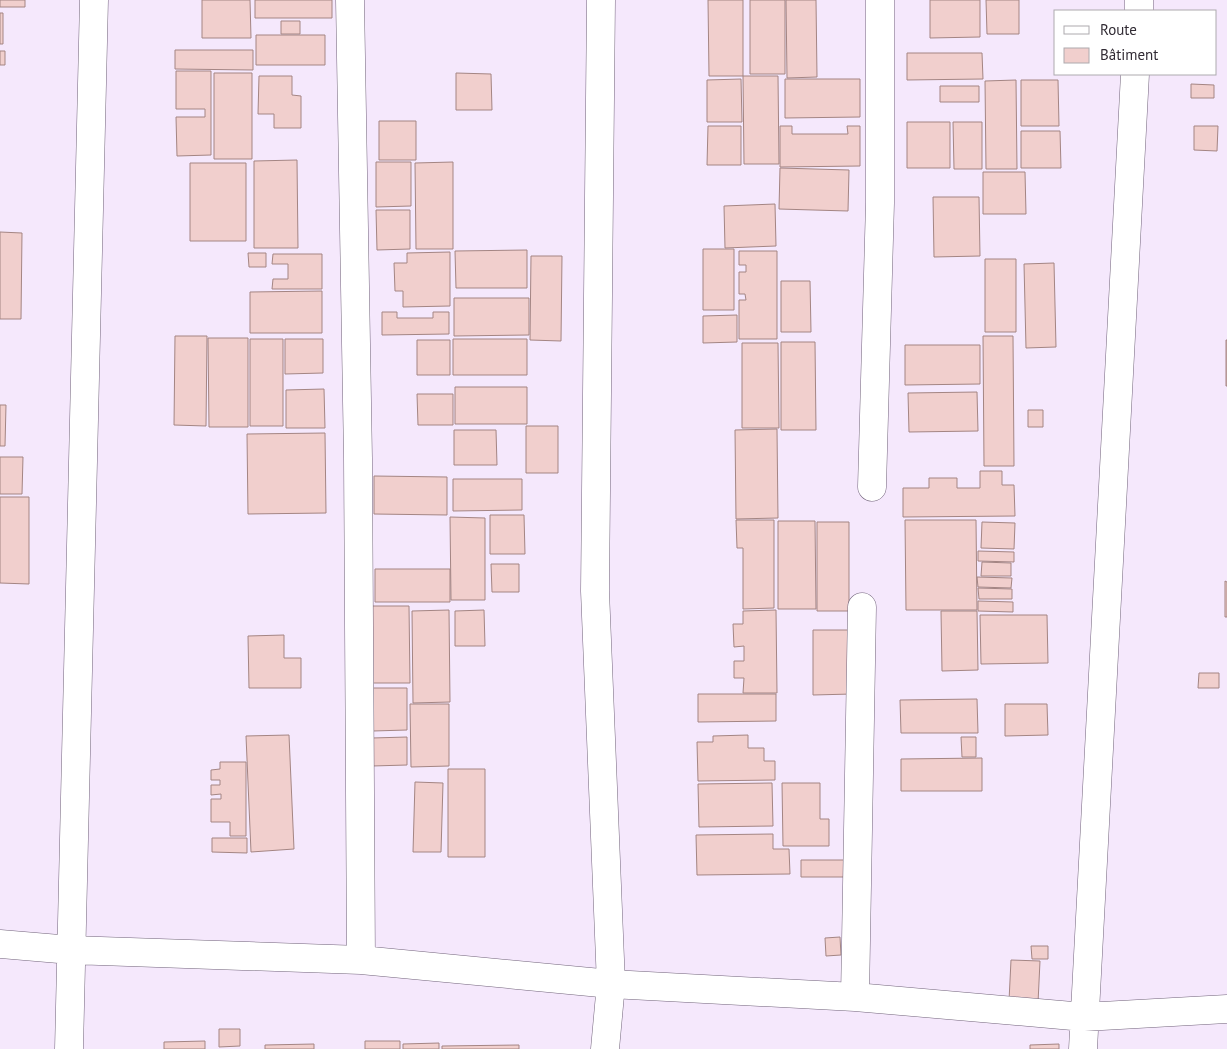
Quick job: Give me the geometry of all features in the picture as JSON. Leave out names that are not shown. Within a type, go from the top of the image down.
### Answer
[{"type":"street","points":[[69,1049],[94,0]]},
{"type":"street","points":[[350,0],[358,468],[361,960]]},
{"type":"street","points":[[601,0],[595,591],[610,984],[605,1049]]},
{"type":"street","points":[[872,487],[880,203],[880,0]]},
{"type":"street","points":[[1083,1049],[1135,75]]},
{"type":"street","points":[[855,997],[862,606]]},
{"type":"street","points":[[0,944],[71,950],[361,960],[610,984],[855,997],[1084,1016],[1227,1009]]},
{"type":"building","points":[[0,0],[25,0],[25,7],[0,7]]},
{"type":"building","points":[[202,0],[250,0],[251,38],[202,38]]},
{"type":"building","points":[[255,0],[332,0],[332,18],[255,18]]},
{"type":"building","points":[[708,0],[743,0],[743,76],[709,76]]},
{"type":"building","points":[[750,0],[785,0],[785,74],[750,74]]},
{"type":"building","points":[[786,0],[816,0],[817,77],[787,78]]},
{"type":"building","points":[[930,0],[980,0],[980,37],[930,38]]},
{"type":"building","points":[[986,0],[1019,0],[1019,34],[987,34]]},
{"type":"building","points":[[0,13],[3,13],[3,44],[0,44]]},
{"type":"building","points":[[281,21],[300,21],[300,34],[281,34]]},
{"type":"building","points":[[256,35],[325,35],[325,65],[256,65]]},
{"type":"building","points":[[175,50],[253,50],[253,70],[175,69]]},
{"type":"building","points":[[0,51],[5,51],[5,65],[0,65]]},
{"type":"building","points":[[907,53],[982,53],[983,79],[907,80]]},
{"type":"building","points":[[176,71],[211,71],[211,155],[177,156],[176,117],[205,117],[205,109],[176,109]]},
{"type":"building","points":[[214,73],[252,73],[252,159],[214,159]]},
{"type":"building","points":[[456,73],[491,74],[492,110],[456,110]]},
{"type":"building","points":[[259,76],[292,76],[292,95],[301,96],[301,128],[274,128],[274,114],[258,114]]},
{"type":"building","points":[[743,76],[778,76],[779,164],[744,164]]},
{"type":"building","points":[[741,79],[742,122],[707,122],[707,80]]},
{"type":"building","points":[[785,79],[860,79],[860,117],[785,118]]},
{"type":"building","points":[[1016,80],[1017,169],[986,169],[985,81]]},
{"type":"building","points":[[1021,80],[1058,80],[1059,126],[1021,126]]},
{"type":"building","points":[[1191,84],[1214,85],[1214,98],[1191,98]]},
{"type":"building","points":[[940,86],[979,86],[979,102],[940,102]]},
{"type":"building","points":[[379,121],[416,121],[416,160],[379,160]]},
{"type":"building","points":[[907,122],[950,122],[950,168],[907,168]]},
{"type":"building","points":[[953,122],[982,122],[982,169],[954,169]]},
{"type":"building","points":[[708,126],[741,126],[741,165],[707,165]]},
{"type":"building","points":[[780,126],[792,126],[792,134],[848,134],[847,126],[860,126],[860,166],[780,167]]},
{"type":"building","points":[[1194,126],[1218,126],[1217,151],[1194,150]]},
{"type":"building","points":[[1021,131],[1060,131],[1061,168],[1021,168]]},
{"type":"building","points":[[297,160],[298,248],[254,248],[254,161]]},
{"type":"building","points":[[376,162],[411,162],[411,206],[376,207]]},
{"type":"building","points":[[453,162],[453,249],[416,249],[415,163]]},
{"type":"building","points":[[190,163],[246,163],[246,241],[190,241]]},
{"type":"building","points":[[780,168],[849,170],[848,211],[779,209]]},
{"type":"building","points":[[983,172],[1025,172],[1026,214],[983,214]]},
{"type":"building","points":[[933,197],[979,197],[980,256],[934,257]]},
{"type":"building","points":[[775,204],[776,246],[725,248],[724,206]]},
{"type":"building","points":[[376,210],[410,210],[410,249],[377,250]]},
{"type":"building","points":[[0,232],[22,233],[21,319],[0,319]]},
{"type":"building","points":[[703,249],[734,249],[734,310],[703,310]]},
{"type":"building","points":[[527,250],[527,288],[456,288],[455,251]]},
{"type":"building","points":[[739,251],[777,251],[777,339],[739,339],[739,300],[746,300],[745,294],[739,294],[739,272],[746,272],[746,265],[739,265]]},
{"type":"building","points":[[450,252],[450,306],[403,307],[403,291],[395,291],[394,263],[407,263],[407,253]]},
{"type":"building","points":[[248,253],[266,253],[266,267],[249,267]]},
{"type":"building","points":[[273,254],[322,254],[322,289],[272,289],[273,279],[288,279],[288,264],[272,264]]},
{"type":"building","points":[[531,256],[562,256],[561,341],[530,340]]},
{"type":"building","points":[[985,259],[1016,259],[1016,332],[985,332]]},
{"type":"building","points":[[1054,263],[1056,347],[1026,348],[1024,264]]},
{"type":"building","points":[[781,281],[810,281],[811,332],[781,332]]},
{"type":"building","points":[[322,291],[322,333],[250,333],[250,292]]},
{"type":"building","points":[[454,298],[529,298],[529,335],[454,336]]},
{"type":"building","points":[[382,312],[397,312],[397,318],[433,318],[433,312],[449,312],[449,334],[382,335]]},
{"type":"building","points":[[737,315],[737,342],[703,343],[703,316]]},
{"type":"building","points":[[175,336],[207,336],[206,426],[174,425]]},
{"type":"building","points":[[983,336],[1013,336],[1014,466],[984,466]]},
{"type":"building","points":[[208,338],[248,338],[248,427],[209,427]]},
{"type":"building","points":[[250,339],[283,339],[283,426],[250,426]]},
{"type":"building","points":[[285,339],[323,339],[323,373],[285,374]]},
{"type":"building","points":[[453,339],[527,339],[527,375],[453,375]]},
{"type":"building","points":[[417,340],[450,340],[450,375],[417,375]]},
{"type":"building","points":[[1227,340],[1227,386],[1226,386]]},
{"type":"building","points":[[781,342],[815,342],[816,430],[781,430]]},
{"type":"building","points":[[742,343],[778,343],[779,428],[742,428]]},
{"type":"building","points":[[905,345],[980,345],[980,384],[905,385]]},
{"type":"building","points":[[455,387],[527,387],[527,424],[455,424]]},
{"type":"building","points":[[324,389],[325,428],[286,428],[286,390]]},
{"type":"building","points":[[977,392],[978,431],[909,432],[908,393]]},
{"type":"building","points":[[417,394],[453,394],[453,425],[418,425]]},
{"type":"building","points":[[0,405],[6,405],[5,446],[0,446]]},
{"type":"building","points":[[1028,410],[1043,410],[1043,427],[1028,427]]},
{"type":"building","points":[[526,426],[558,426],[558,473],[526,473]]},
{"type":"building","points":[[777,429],[778,518],[736,519],[735,430]]},
{"type":"building","points":[[454,430],[496,430],[497,465],[454,465]]},
{"type":"building","points":[[325,433],[326,513],[248,514],[247,434]]},
{"type":"building","points":[[0,457],[23,457],[22,494],[0,494]]},
{"type":"building","points":[[980,471],[1002,471],[1002,485],[1014,485],[1015,516],[903,517],[903,488],[929,488],[929,478],[957,478],[957,488],[980,488]]},
{"type":"building","points":[[374,476],[447,477],[447,515],[374,514]]},
{"type":"building","points":[[453,479],[522,479],[522,510],[453,511]]},
{"type":"building","points":[[0,497],[29,497],[29,584],[0,583]]},
{"type":"building","points":[[490,515],[524,515],[525,554],[490,554]]},
{"type":"building","points":[[450,517],[485,518],[485,600],[451,600]]},
{"type":"building","points":[[736,520],[774,520],[774,608],[743,609],[743,548],[737,548]]},
{"type":"building","points":[[905,520],[976,520],[977,610],[906,610]]},
{"type":"building","points":[[778,521],[815,521],[816,609],[778,609]]},
{"type":"building","points":[[817,522],[849,522],[849,611],[817,611]]},
{"type":"building","points":[[982,522],[1015,523],[1014,549],[981,548]]},
{"type":"building","points":[[978,551],[1014,552],[1014,562],[978,561]]},
{"type":"building","points":[[982,562],[1011,563],[1011,576],[981,576]]},
{"type":"building","points":[[491,564],[519,564],[519,592],[492,592]]},
{"type":"building","points":[[375,569],[450,569],[450,602],[375,602]]},
{"type":"building","points":[[977,577],[1012,578],[1011,588],[978,587]]},
{"type":"building","points":[[1225,581],[1227,582],[1227,617],[1225,617]]},
{"type":"building","points":[[978,588],[1012,589],[1012,599],[979,599]]},
{"type":"building","points":[[978,601],[1013,602],[1013,612],[978,611]]},
{"type":"building","points":[[371,606],[409,606],[410,683],[371,683]]},
{"type":"building","points":[[449,610],[450,702],[413,703],[412,611]]},
{"type":"building","points":[[484,610],[485,646],[455,646],[455,611]]},
{"type":"building","points":[[776,610],[777,693],[743,693],[744,678],[734,678],[734,661],[744,661],[744,646],[734,647],[733,624],[743,624],[743,611]]},
{"type":"building","points":[[941,611],[977,611],[978,670],[942,671]]},
{"type":"building","points":[[980,615],[1047,615],[1048,663],[981,664]]},
{"type":"building","points":[[813,630],[851,630],[852,694],[813,695]]},
{"type":"building","points":[[284,635],[284,658],[301,658],[301,688],[249,688],[248,636]]},
{"type":"building","points":[[1199,673],[1219,673],[1219,688],[1198,688]]},
{"type":"building","points":[[373,688],[407,688],[407,730],[373,731]]},
{"type":"building","points":[[698,694],[776,694],[776,721],[698,722]]},
{"type":"building","points":[[977,699],[978,733],[901,733],[900,700]]},
{"type":"building","points":[[410,704],[449,704],[449,766],[411,767]]},
{"type":"building","points":[[1005,704],[1047,704],[1048,735],[1005,736]]},
{"type":"building","points":[[289,735],[294,849],[251,852],[246,736]]},
{"type":"building","points":[[748,735],[748,748],[764,748],[764,761],[775,761],[775,780],[698,781],[697,742],[713,742],[713,736]]},
{"type":"building","points":[[407,737],[407,765],[372,766],[372,738]]},
{"type":"building","points":[[961,737],[976,737],[976,757],[962,757]]},
{"type":"building","points":[[982,758],[982,791],[901,791],[901,759]]},
{"type":"building","points":[[220,762],[246,762],[246,836],[230,836],[230,822],[211,822],[211,799],[221,799],[221,794],[211,795],[211,785],[220,785],[220,780],[211,780],[211,770],[220,769]]},
{"type":"building","points":[[448,769],[485,769],[485,857],[448,857]]},
{"type":"building","points":[[415,782],[443,783],[441,852],[413,852]]},
{"type":"building","points":[[772,783],[773,826],[699,827],[698,784]]},
{"type":"building","points":[[782,783],[820,783],[820,819],[829,819],[829,846],[783,846]]},
{"type":"building","points":[[773,834],[773,849],[789,849],[790,874],[697,875],[696,835]]},
{"type":"building","points":[[212,838],[247,838],[247,853],[212,852]]},
{"type":"building","points":[[801,860],[851,860],[851,877],[801,877]]},
{"type":"building","points":[[840,937],[841,955],[826,956],[825,938]]},
{"type":"building","points":[[1031,946],[1048,946],[1048,959],[1032,959]]},
{"type":"building","points":[[1011,960],[1040,961],[1038,1003],[1009,1001]]},
{"type":"building","points":[[219,1029],[240,1029],[240,1046],[219,1047]]},
{"type":"building","points":[[205,1041],[205,1049],[164,1049],[164,1042]]},
{"type":"building","points":[[365,1041],[400,1041],[400,1049],[365,1049]]},
{"type":"building","points":[[439,1043],[439,1049],[403,1049],[403,1044]]},
{"type":"building","points":[[314,1044],[314,1049],[265,1049],[265,1045]]},
{"type":"building","points":[[1059,1044],[1059,1049],[1030,1049],[1030,1045]]},
{"type":"building","points":[[519,1045],[519,1049],[442,1049],[442,1046]]}]
